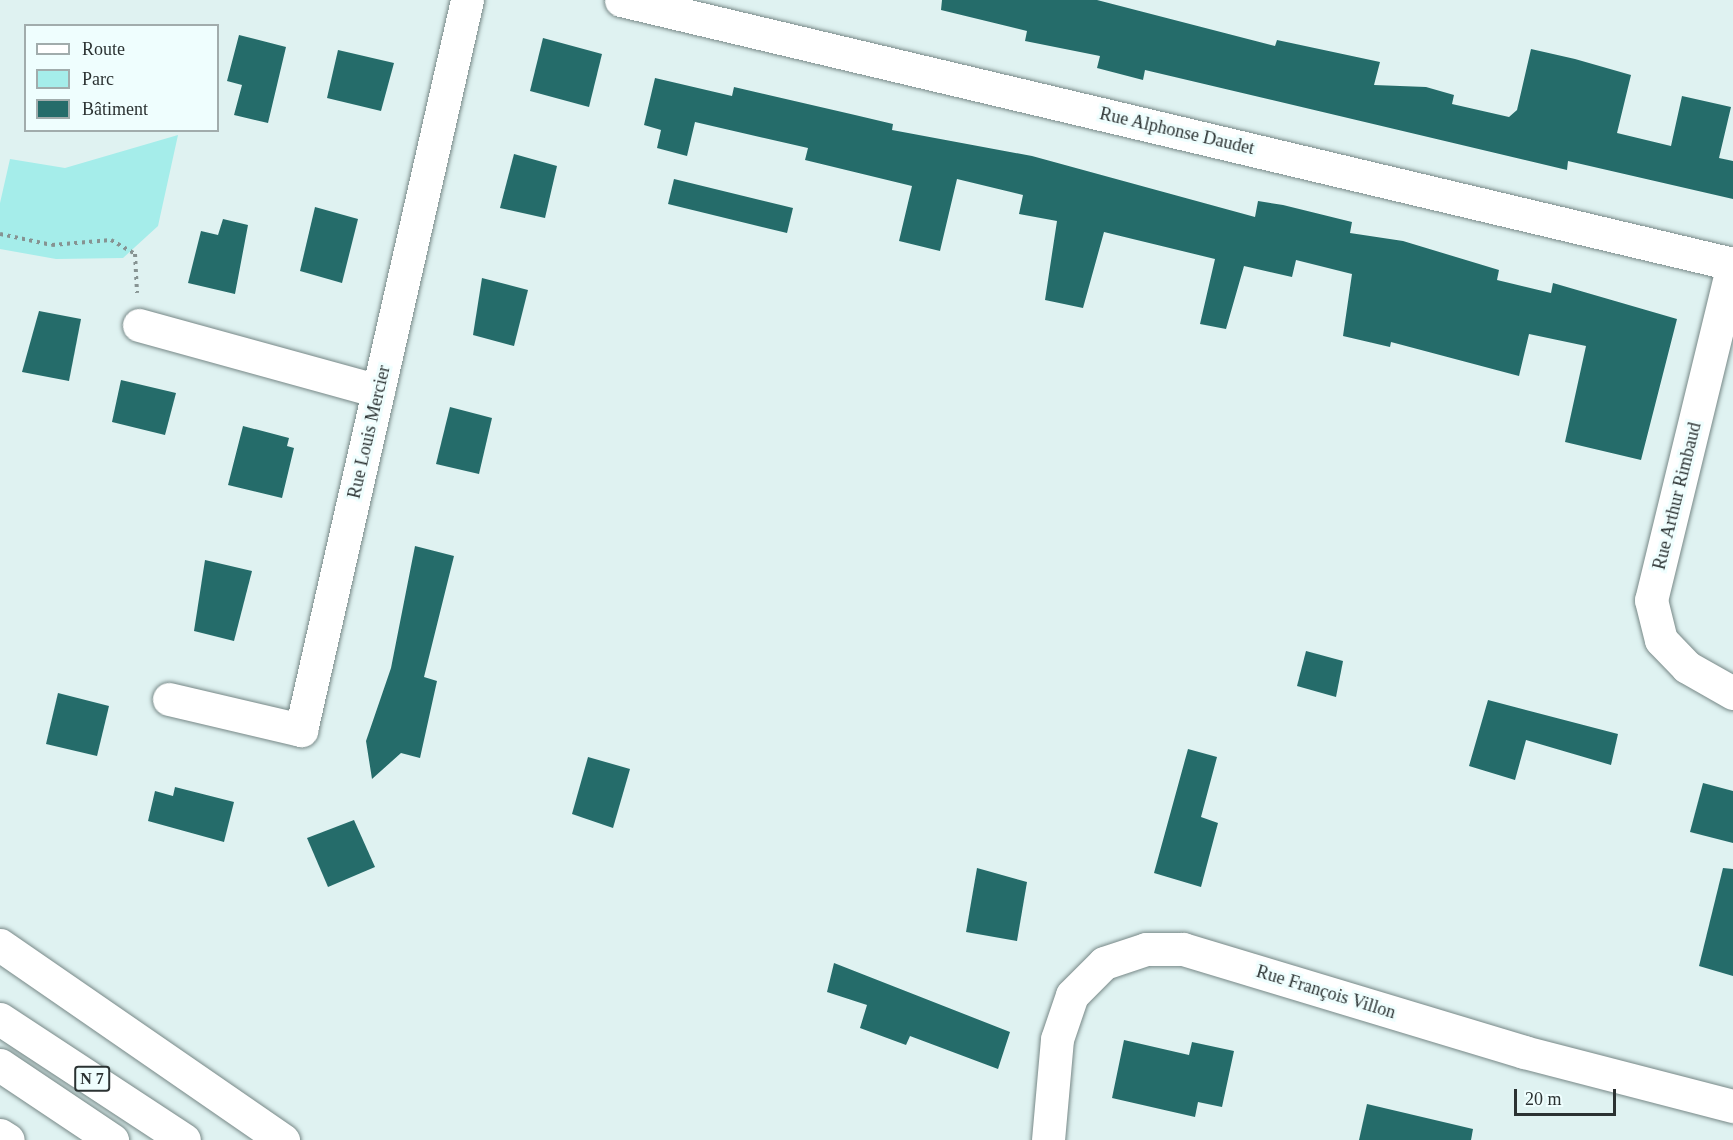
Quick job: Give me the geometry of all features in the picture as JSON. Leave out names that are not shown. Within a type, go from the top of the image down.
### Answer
[{"type":"main road","name":"Rue Louis Mercier","points":[[169,699],[301,730],[467,0]]},
{"type":"main road","name":"Rue Alphonse Daudet","points":[[621,0],[1733,264]]},
{"type":"main road","name":"Rue Arthur Rimbaud","points":[[1733,264],[1651,600],[1661,640],[1687,667],[1733,693]]},
{"type":"main road","points":[[139,325],[378,391]]},
{"type":"main road","points":[[0,945],[283,1140]]},
{"type":"main road","name":"Rue François Villon","points":[[1048,1140],[1058,1039],[1072,995],[1104,963],[1146,949],[1183,949],[1524,1052],[1733,1106]]},
{"type":"main road","name":"N 7","points":[[0,1019],[184,1140]]},
{"type":"main road","points":[[0,1065],[112,1140]]},
{"type":"main road","points":[[0,1135],[8,1140]]},
{"type":"path","points":[[0,234],[52,245],[111,240],[135,254],[139,325]]},
{"type":"green space","points":[[178,135],[158,226],[123,258],[56,259],[0,249],[0,203],[10,159],[65,168]]},
{"type":"building","points":[[942,0],[1097,0],[1275,46],[1277,40],[1380,62],[1374,85],[1426,87],[1454,95],[1452,104],[1509,117],[1517,110],[1531,49],[1575,59],[1631,75],[1617,133],[1671,146],[1682,96],[1731,107],[1719,158],[1733,161],[1733,199],[1568,161],[1567,170],[1145,70],[1143,80],[1097,68],[1100,56],[1025,41],[1027,31],[941,10]]},
{"type":"building","points":[[239,35],[286,47],[268,123],[234,115],[242,85],[227,81]]},
{"type":"building","points":[[543,38],[602,54],[589,107],[530,91]]},
{"type":"building","points":[[338,50],[394,63],[381,111],[327,98]]},
{"type":"building","points":[[655,78],[732,96],[734,87],[893,124],[892,130],[1032,156],[1255,217],[1258,201],[1283,205],[1352,222],[1350,233],[1403,241],[1499,270],[1497,280],[1551,293],[1553,283],[1677,319],[1641,460],[1565,442],[1586,346],[1529,334],[1519,376],[1391,342],[1390,347],[1343,336],[1352,274],[1296,260],[1292,277],[1244,266],[1226,329],[1200,324],[1215,259],[1104,232],[1083,308],[1045,300],[1057,221],[1019,214],[1023,195],[957,179],[940,251],[899,241],[912,186],[805,160],[808,148],[695,122],[687,156],[657,148],[661,130],[644,125]]},
{"type":"building","points":[[514,154],[557,166],[545,218],[500,208]]},
{"type":"building","points":[[674,179],[793,208],[787,233],[668,204]]},
{"type":"building","points":[[315,207],[358,219],[342,283],[300,271]]},
{"type":"building","points":[[223,219],[248,225],[235,294],[188,283],[201,231],[218,235]]},
{"type":"building","points":[[482,278],[528,290],[514,346],[473,335]]},
{"type":"building","points":[[39,311],[81,319],[69,381],[22,372]]},
{"type":"building","points":[[121,380],[176,393],[165,435],[112,422]]},
{"type":"building","points":[[450,407],[492,418],[479,474],[436,464]]},
{"type":"building","points":[[243,426],[289,438],[287,446],[294,448],[282,498],[228,485]]},
{"type":"building","points":[[415,546],[454,556],[424,677],[437,681],[420,758],[401,753],[372,779],[366,741],[391,668]]},
{"type":"building","points":[[205,560],[252,571],[234,641],[194,631]]},
{"type":"building","points":[[1306,651],[1343,661],[1336,697],[1297,686]]},
{"type":"building","points":[[58,693],[109,706],[97,756],[46,744]]},
{"type":"building","points":[[1488,700],[1618,734],[1611,765],[1526,740],[1515,780],[1469,766]]},
{"type":"building","points":[[1188,749],[1217,757],[1201,817],[1218,823],[1201,887],[1154,873]]},
{"type":"building","points":[[588,757],[630,769],[613,828],[572,814]]},
{"type":"building","points":[[1703,783],[1733,791],[1733,843],[1690,832]]},
{"type":"building","points":[[175,787],[234,802],[224,842],[148,821],[155,791],[173,796]]},
{"type":"building","points":[[354,820],[375,867],[328,887],[307,838]]},
{"type":"building","points":[[977,868],[1027,882],[1017,941],[966,932]]},
{"type":"building","points":[[1723,868],[1733,869],[1733,976],[1699,966]]},
{"type":"building","points":[[834,963],[1010,1032],[998,1069],[910,1036],[906,1045],[860,1028],[867,1005],[827,992]]},
{"type":"building","points":[[1124,1040],[1189,1055],[1192,1042],[1234,1051],[1222,1107],[1198,1102],[1195,1117],[1112,1098]]},
{"type":"building","points":[[1367,1104],[1473,1129],[1471,1140],[1359,1140]]}]
